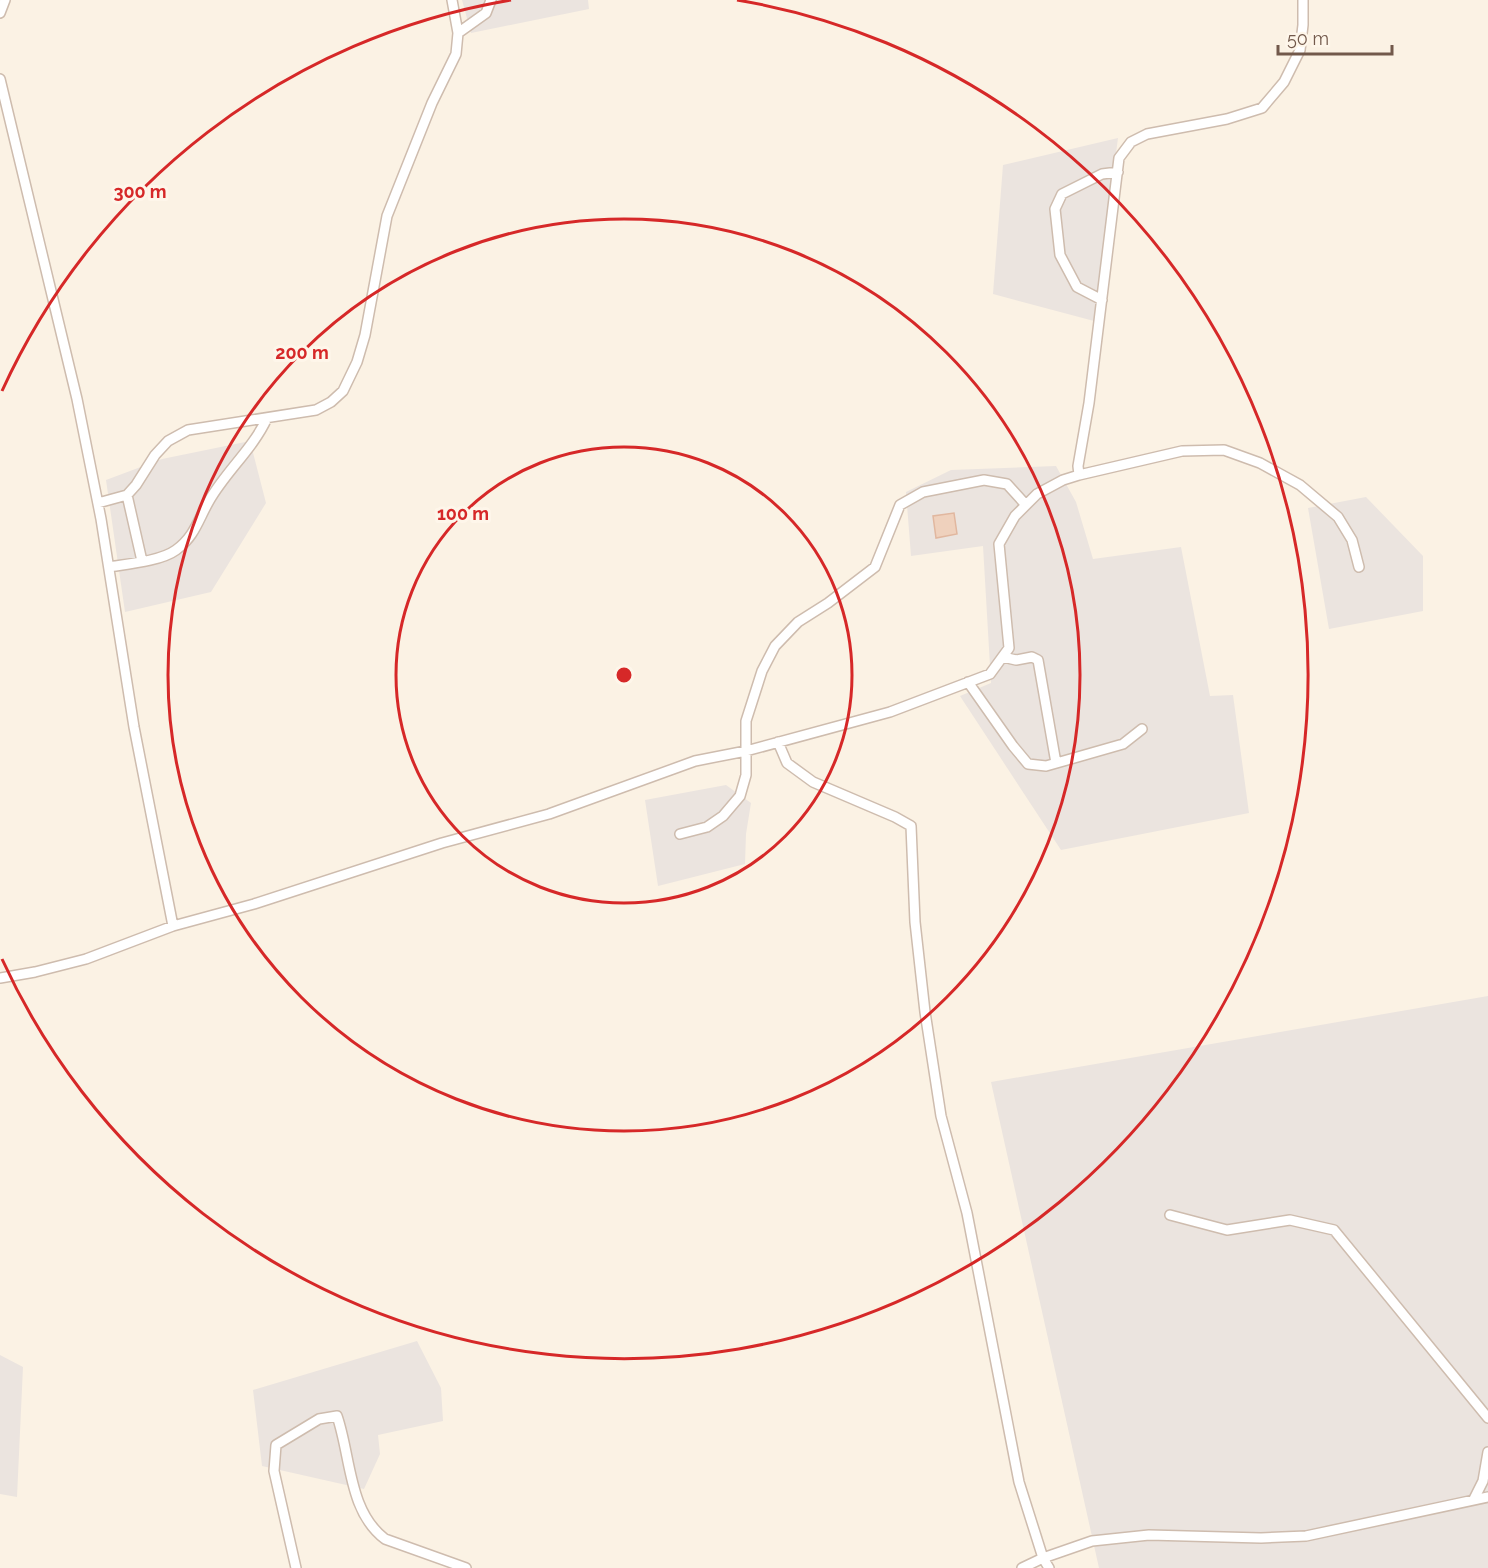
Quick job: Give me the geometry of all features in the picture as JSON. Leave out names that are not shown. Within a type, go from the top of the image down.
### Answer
[{"type":"lane","points":[[0,13],[5,0]]},
{"type":"lane","points":[[98,503],[127,495],[155,455],[168,441],[188,430],[316,410],[331,402],[343,391],[357,362],[365,335],[387,216],[432,103],[456,54],[458,33],[452,0]]},
{"type":"lane","points":[[458,33],[486,13],[491,0]]},
{"type":"lane","points":[[1079,475],[1078,466],[1089,403],[1119,158],[1131,142],[1148,134],[1227,119],[1262,108],[1284,82],[1300,50],[1303,0]]},
{"type":"lane","points":[[0,79],[77,399],[98,503],[134,727],[173,926]]},
{"type":"lane","points":[[1102,300],[1077,286],[1060,255],[1055,209],[1062,194],[1102,174],[1118,172]]},
{"type":"lane","points":[[109,567],[142,561],[175,551],[195,532],[209,501],[236,462],[260,435],[267,418]]},
{"type":"lane","points":[[0,978],[86,959],[173,926],[254,904],[442,843],[549,814],[695,761],[746,751],[890,712],[990,674],[1009,648],[999,544],[1015,516],[1037,494],[1079,475],[1182,451],[1224,450],[1260,463],[1300,485],[1338,517],[1352,540],[1359,567]]},
{"type":"lane","points":[[680,834],[707,827],[723,816],[740,796],[746,775],[746,722],[762,671],[775,646],[798,622],[828,603],[875,567],[900,505],[923,492],[984,480],[1007,484],[1026,505]]},
{"type":"lane","points":[[127,495],[142,561]]},
{"type":"lane","points":[[1003,657],[1016,660],[1032,657],[1038,660],[1056,762]]},
{"type":"lane","points":[[968,682],[1028,764],[1046,766],[1123,744],[1142,729]]},
{"type":"lane","points":[[778,742],[787,763],[813,782],[896,817],[911,826],[915,922],[925,1012],[942,1116],[967,1214],[1018,1482],[1043,1558],[1049,1568]]},
{"type":"lane","points":[[1170,1215],[1227,1230],[1290,1220],[1334,1230],[1488,1418]]},
{"type":"lane","points":[[296,1568],[274,1471],[276,1445],[319,1419],[337,1416],[344,1434],[354,1492],[376,1532],[386,1539],[466,1568]]},
{"type":"lane","points":[[1474,1499],[1483,1481],[1488,1452]]},
{"type":"lane","points":[[1022,1568],[1043,1558],[1092,1542],[1149,1535],[1261,1538],[1306,1536],[1488,1497]]},
{"type":"shaded area","points":[[462,0],[588,0],[589,9],[471,33]]},
{"type":"shaded area","points":[[1118,138],[1094,321],[993,294],[1003,165]]},
{"type":"shaded area","points":[[250,441],[266,503],[211,592],[125,612],[106,480],[162,459]]},
{"type":"shaded area","points":[[1056,466],[1076,502],[1093,559],[1181,547],[1210,696],[1233,695],[1249,813],[1061,850],[960,696],[991,683],[983,546],[911,556],[906,492],[951,470]]},
{"type":"shaded area","points":[[1366,497],[1423,556],[1423,611],[1329,629],[1308,508]]},
{"type":"shaded area","points":[[726,785],[751,803],[746,834],[745,864],[658,886],[645,800]]},
{"type":"shaded area","points":[[1488,996],[1488,1568],[1099,1568],[991,1082]]},
{"type":"shaded area","points":[[417,1341],[441,1388],[443,1421],[378,1435],[380,1454],[364,1489],[262,1466],[253,1390]]},
{"type":"shaded area","points":[[0,1355],[23,1367],[17,1497],[0,1494]]},
{"type":"building","points":[[954,513],[957,534],[936,538],[933,516]]}]
